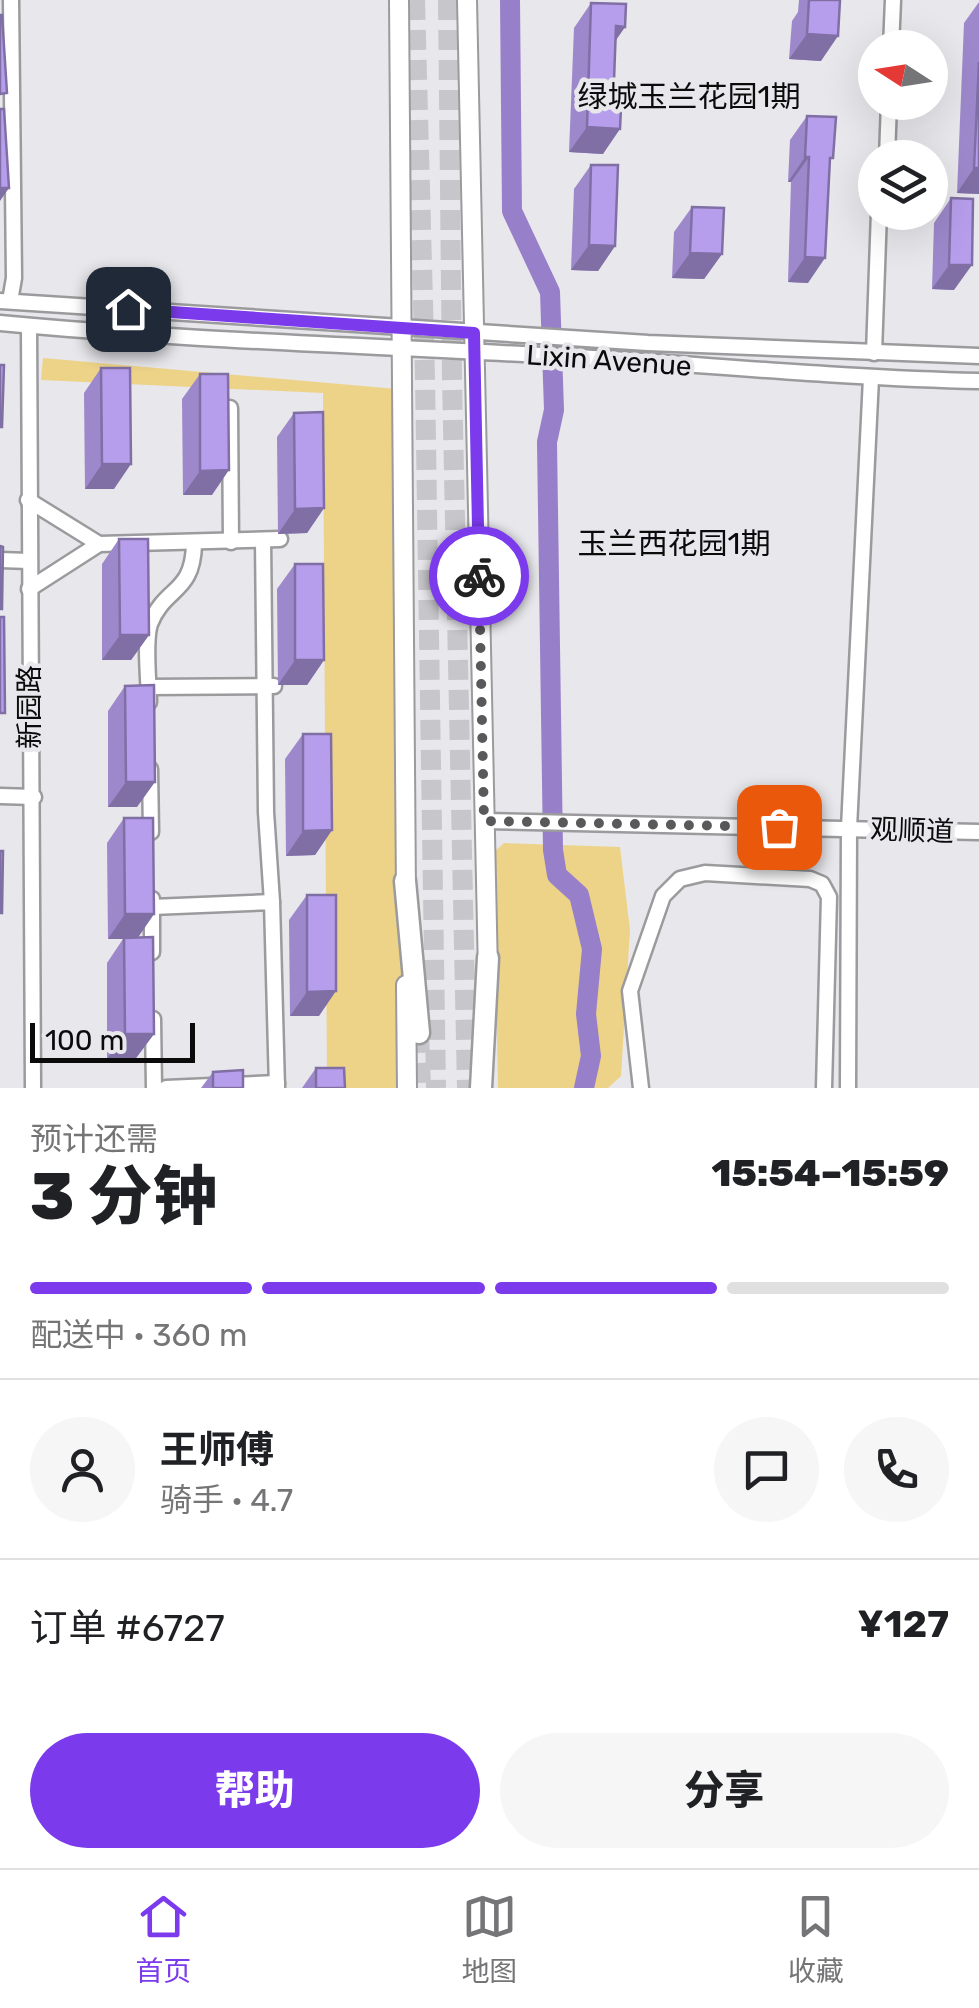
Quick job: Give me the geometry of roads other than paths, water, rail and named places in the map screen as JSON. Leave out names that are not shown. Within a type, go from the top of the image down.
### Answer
[{"type":"highway","points":[[406,881],[419,1033]]},
{"type":"highway","points":[[485,1088],[488,958]]},
{"type":"main road","points":[[399,0],[408,1088]]},
{"type":"main road","points":[[467,0],[488,958]]},
{"type":"street","points":[[8,301],[19,279],[13,0]]},
{"type":"street","points":[[889,30],[890,0]]},
{"type":"street","points":[[876,353],[881,230]]},
{"type":"street","name":"Lixin Avenue","points":[[8,301],[524,336],[979,356]]},
{"type":"street","name":"Lixin Avenue","points":[[0,323],[401,350],[979,381]]},
{"type":"street","name":"新园路","points":[[31,326],[35,1088]]},
{"type":"street","points":[[850,1088],[852,831],[874,378]]},
{"type":"street","points":[[230,408],[232,542]]},
{"type":"street","points":[[30,501],[100,544],[280,539]]},
{"type":"street","name":"新园路","points":[[30,501],[30,588]]},
{"type":"street","points":[[166,1088],[277,1086],[263,540]]},
{"type":"street","points":[[30,588],[100,544]]},
{"type":"street","points":[[150,727],[148,627],[157,610],[190,576],[194,544]]},
{"type":"street","points":[[0,560],[29,561]]},
{"type":"street","points":[[149,687],[269,686]]},
{"type":"street","points":[[150,747],[151,847]]},
{"type":"street","points":[[0,796],[33,797]]},
{"type":"street","name":"观顺道","points":[[484,824],[979,835]]},
{"type":"street","points":[[641,1088],[630,991],[663,896],[680,879],[704,873],[810,879],[822,884],[829,897],[824,1088]]},
{"type":"street","points":[[152,887],[152,961]]},
{"type":"street","points":[[152,906],[272,902]]},
{"type":"street","points":[[153,997],[154,1088]]},
{"type":"waterway","points":[[510,0],[512,211],[550,292],[554,410],[547,442],[553,850],[557,875],[579,895],[592,949],[586,1014],[591,1056],[584,1088]]},
{"type":"tunnel","points":[[415,0],[436,1088]]},
{"type":"tunnel","points":[[448,0],[467,1088]]},
{"type":"tunnel","points":[[419,1033],[421,1088]]},
{"type":"district","name":"绿城玉兰花园1期","points":[[689,97]]},
{"type":"district","name":"玉兰西花园1期","points":[[674,544]]}]
